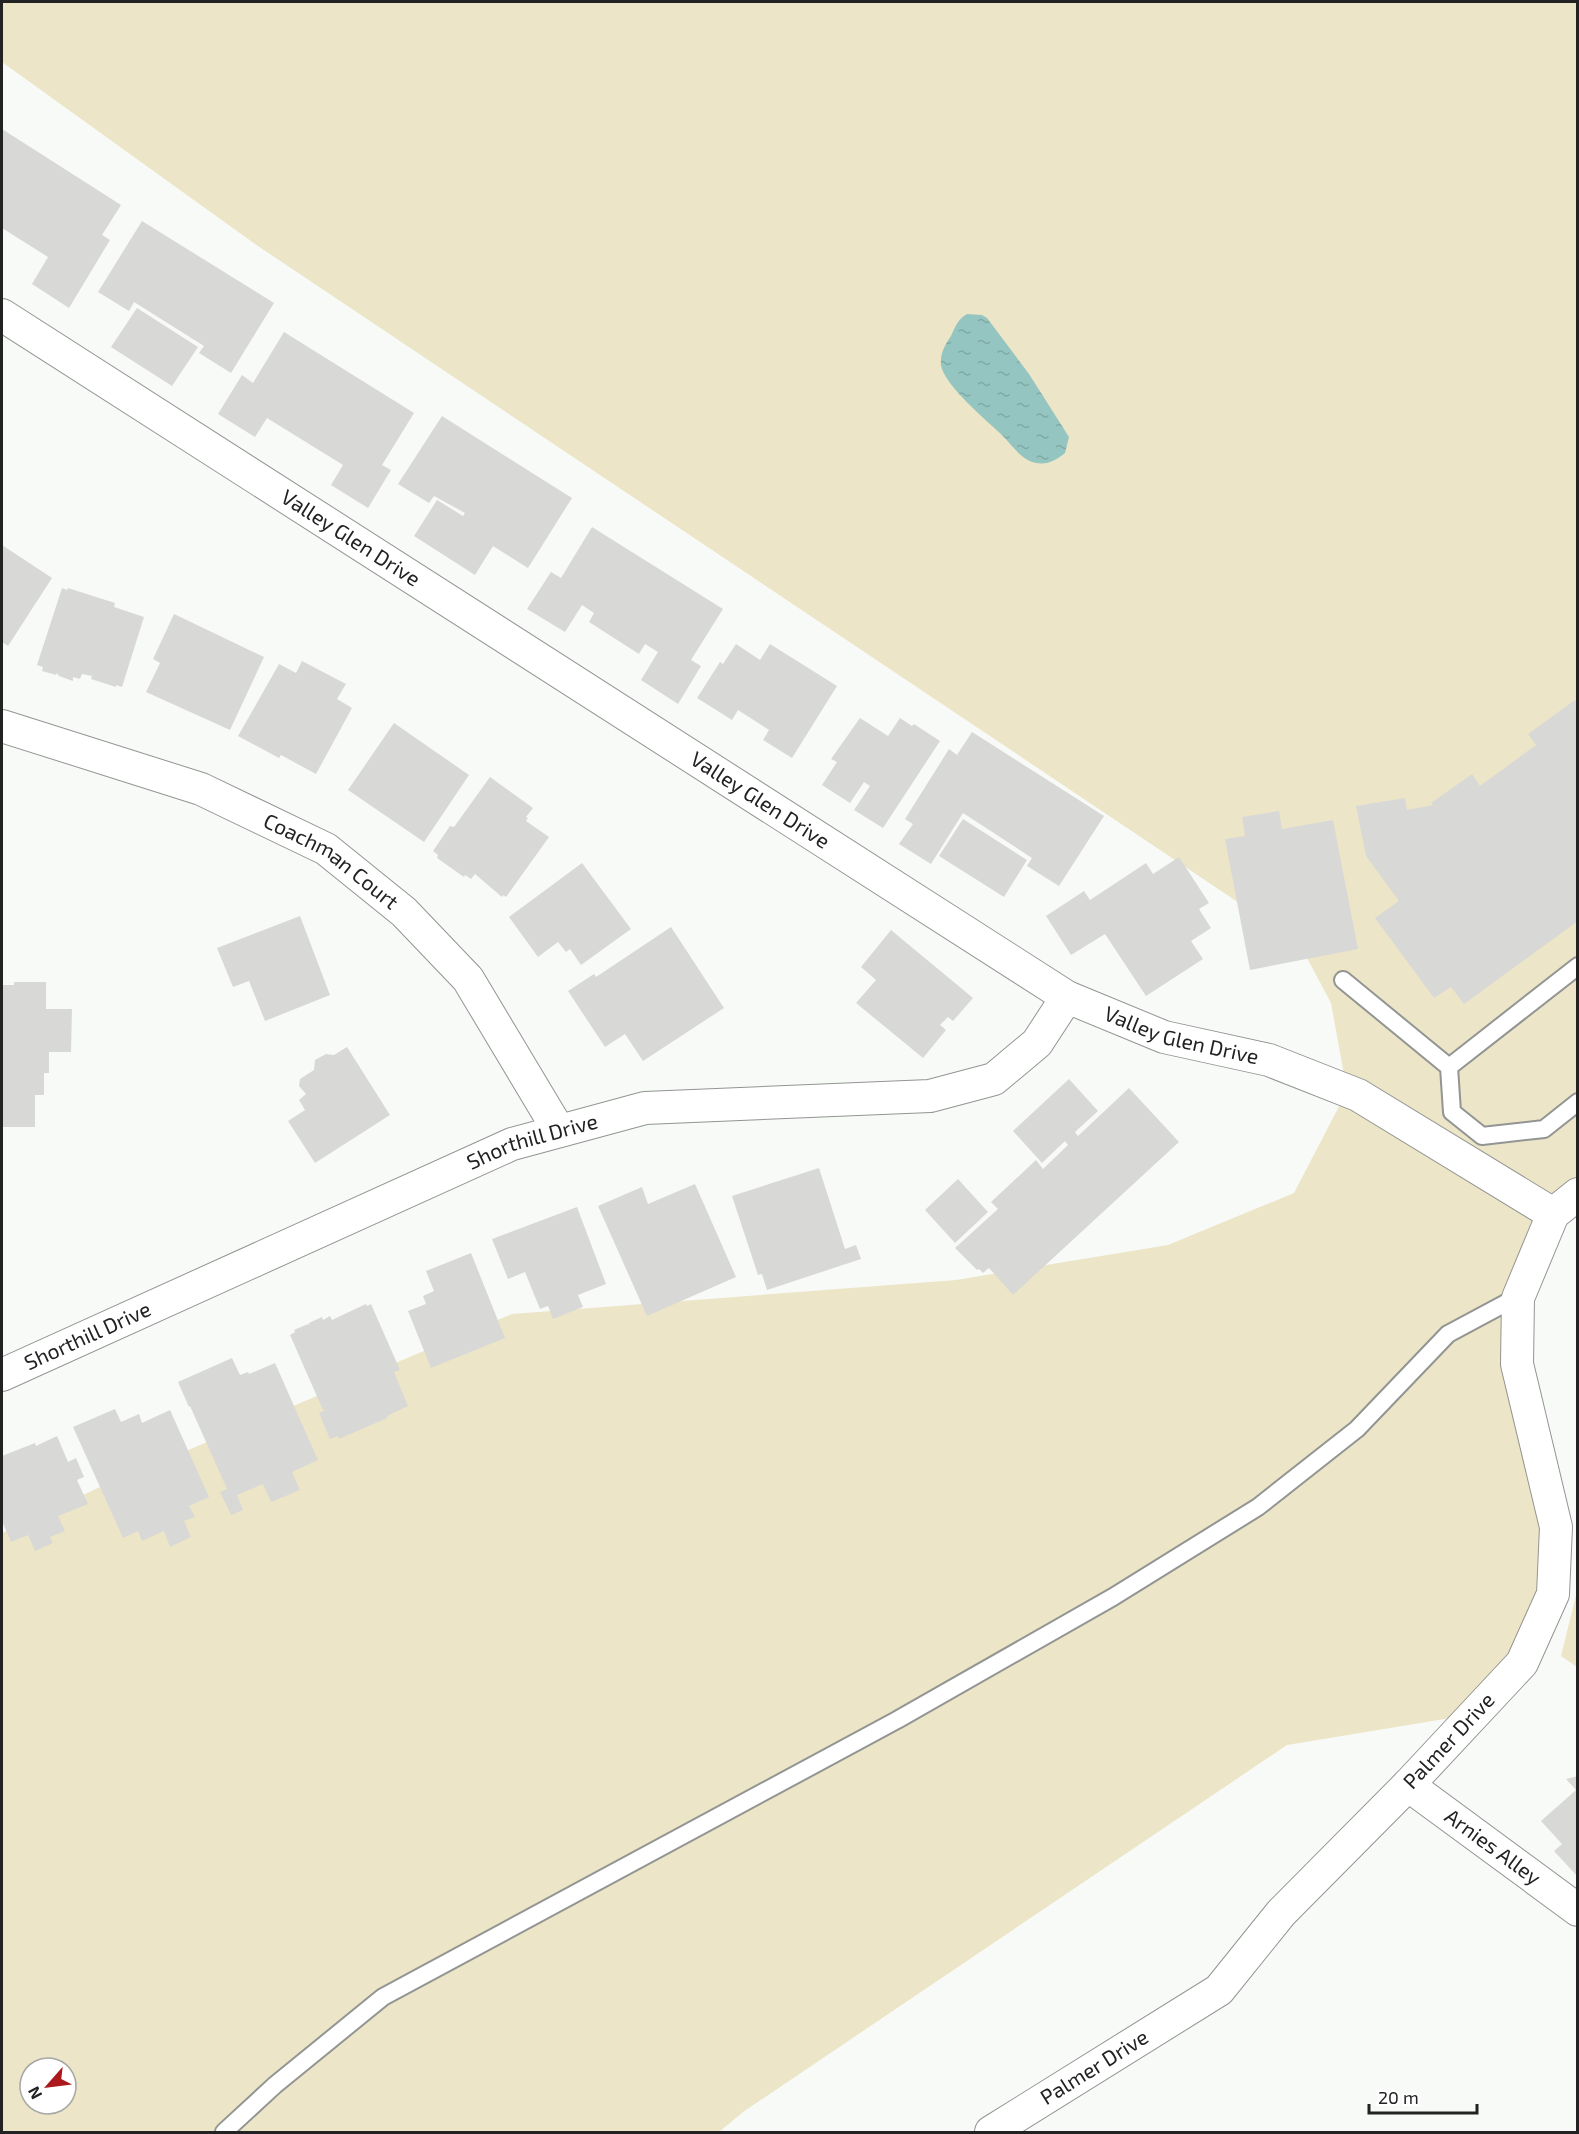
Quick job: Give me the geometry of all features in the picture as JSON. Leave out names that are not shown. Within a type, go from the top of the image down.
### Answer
[{"type":"street","name":"Valley Glen Drive","points":[[2,315],[1067,997],[1164,1037],[1269,1060],[1341,1087],[1358,1095],[1553,1214]]},
{"type":"street","name":"Coachman Court","points":[[2,726],[201,789],[326,849],[404,912],[468,979],[560,1131]]},
{"type":"street","name":"Shorthill Drive","points":[[2,1375],[512,1144],[645,1107],[930,1096],[994,1079],[1037,1043],[1067,997]]},
{"type":"street","name":"Palmer Drive","points":[[991,2133],[1219,1990],[1281,1913],[1408,1785],[1522,1663],[1553,1594],[1556,1527],[1517,1365],[1519,1296],[1553,1214],[1578,1194]]},
{"type":"street","name":"Arnies Alley","points":[[1408,1785],[1578,1910]]},
{"type":"lane","points":[[1449,1067],[1578,966]]},
{"type":"lane","points":[[1343,981],[1449,1067],[1452,1112],[1482,1136],[1544,1129],[1578,1102]]},
{"type":"lane","points":[[224,2133],[275,2085],[383,1997],[897,1720],[1113,1597],[1258,1507],[1358,1429],[1448,1334],[1519,1296]]},
{"type":"shaded area","points":[[2,2],[1577,2],[1578,1196],[1518,1298],[1552,1592],[1475,1714],[1287,1745],[743,2112],[719,2132],[2,2132],[2,1533],[98,1488],[512,1314],[956,1280],[1168,1245],[1294,1193],[1347,1091],[1331,1003],[1299,943],[255,244],[2,62]]},
{"type":"shaded area","points":[[1577,1591],[1578,1667],[1561,1656]]},
{"type":"water","points":[[967,314],[982,315],[987,318],[1029,374],[1069,437],[1065,453],[1058,458],[1048,463],[1036,463],[1026,459],[966,402],[944,373],[941,365],[942,353],[957,324]]},
{"type":"building","points":[[2,129],[121,205],[102,235],[110,240],[69,308],[32,284],[48,257],[2,228]]},
{"type":"building","points":[[142,221],[274,303],[231,373],[199,353],[204,346],[134,302],[129,311],[98,292]]},
{"type":"building","points":[[137,308],[198,347],[172,386],[111,347]]},
{"type":"building","points":[[284,332],[414,413],[382,465],[391,470],[368,508],[331,485],[343,465],[267,418],[255,437],[218,414],[242,375],[253,383]]},
{"type":"building","points":[[442,416],[572,498],[528,568],[493,546],[475,575],[414,536],[437,500],[463,516],[465,513],[434,496],[429,503],[398,484]]},
{"type":"building","points":[[592,527],[723,609],[691,660],[701,666],[678,704],[641,680],[658,652],[645,644],[639,654],[589,622],[594,613],[582,605],[565,632],[527,609],[551,572],[561,578]]},
{"type":"building","points":[[2,545],[52,578],[8,646],[2,642]]},
{"type":"building","points":[[62,588],[115,603],[114,607],[144,617],[122,687],[91,679],[92,676],[82,674],[80,679],[73,677],[73,681],[57,673],[56,675],[42,671],[43,667],[37,665]]},
{"type":"building","points":[[174,614],[264,657],[230,730],[146,692],[160,663],[153,659]]},
{"type":"building","points":[[736,644],[760,660],[770,644],[837,686],[792,758],[763,740],[769,730],[738,710],[732,720],[697,698],[720,662],[723,664]]},
{"type":"building","points":[[302,661],[346,684],[337,699],[352,708],[316,774],[281,755],[279,758],[238,736],[279,664],[296,673]]},
{"type":"building","points":[[1575,700],[1578,704],[1578,909],[1576,910],[1578,921],[1464,1004],[1451,987],[1434,998],[1375,918],[1399,901],[1366,856],[1356,806],[1405,798],[1407,810],[1433,805],[1431,803],[1472,774],[1480,786],[1536,745],[1528,734]]},
{"type":"building","points":[[860,718],[888,736],[900,718],[940,741],[883,828],[854,810],[870,786],[864,782],[850,803],[822,785],[837,762],[831,759]]},
{"type":"building","points":[[394,723],[469,775],[424,842],[348,790]]},
{"type":"building","points":[[972,732],[1104,816],[1059,886],[1027,866],[1032,858],[963,813],[931,864],[899,844],[913,824],[905,819],[949,749],[957,755]]},
{"type":"building","points":[[490,777],[533,808],[526,817],[528,818],[526,821],[549,837],[506,897],[503,895],[502,897],[475,874],[471,879],[465,875],[464,877],[437,858],[438,855],[433,851],[450,826],[454,827]]},
{"type":"building","points":[[1279,811],[1282,829],[1333,820],[1358,949],[1250,970],[1225,839],[1245,836],[1242,817]]},
{"type":"building","points":[[963,819],[1027,860],[1004,897],[939,856]]},
{"type":"building","points":[[1179,857],[1209,903],[1199,909],[1211,928],[1191,941],[1203,959],[1146,996],[1105,934],[1071,955],[1046,916],[1084,891],[1090,900],[1146,863],[1153,874]]},
{"type":"building","points":[[582,863],[631,929],[581,965],[570,949],[566,952],[558,942],[538,957],[509,917]]},
{"type":"building","points":[[300,916],[330,995],[265,1021],[249,981],[233,987],[217,948]]},
{"type":"building","points":[[671,927],[724,1008],[643,1061],[625,1034],[605,1047],[568,991],[594,974],[596,977]]},
{"type":"building","points":[[891,930],[973,998],[953,1021],[948,1017],[940,1025],[946,1030],[923,1058],[856,1003],[876,980],[861,967]]},
{"type":"building","points":[[14,982],[46,982],[46,1009],[72,1009],[71,1052],[49,1052],[49,1073],[44,1073],[44,1095],[35,1095],[35,1127],[2,1127],[2,985],[14,985]]},
{"type":"building","points":[[347,1047],[390,1115],[315,1163],[288,1121],[305,1110],[299,1100],[306,1094],[299,1086],[300,1079],[314,1070],[315,1060],[326,1054],[334,1055]]},
{"type":"building","points":[[1069,1079],[1098,1111],[1075,1132],[1078,1136],[1129,1088],[1179,1142],[1013,1295],[989,1268],[983,1273],[977,1270],[955,1248],[998,1209],[991,1202],[1036,1160],[1043,1169],[1068,1145],[1065,1141],[1042,1163],[1013,1131]]},
{"type":"building","points":[[819,1168],[845,1249],[856,1245],[861,1259],[767,1290],[762,1274],[758,1275],[732,1196]]},
{"type":"building","points":[[958,1179],[988,1212],[955,1243],[925,1210]]},
{"type":"building","points":[[695,1184],[736,1277],[647,1316],[598,1206],[642,1187],[648,1204]]},
{"type":"building","points":[[577,1207],[606,1284],[578,1295],[583,1307],[553,1319],[548,1306],[540,1309],[525,1272],[508,1279],[492,1239]]},
{"type":"building","points":[[471,1253],[505,1338],[431,1368],[408,1311],[426,1304],[423,1296],[434,1291],[426,1271]]},
{"type":"building","points":[[366,1304],[367,1306],[371,1304],[400,1370],[394,1372],[408,1406],[339,1439],[338,1436],[330,1439],[319,1413],[326,1410],[323,1410],[290,1335],[295,1332],[294,1330],[308,1324],[308,1326],[309,1323],[322,1317],[323,1320],[330,1316],[332,1320]]},
{"type":"building","points":[[232,1358],[240,1375],[248,1372],[249,1374],[275,1363],[318,1460],[292,1472],[300,1490],[271,1502],[263,1484],[237,1495],[243,1510],[231,1515],[220,1492],[227,1489],[178,1382]]},
{"type":"building","points":[[115,1409],[121,1422],[139,1414],[142,1423],[170,1410],[209,1497],[189,1506],[195,1517],[184,1521],[191,1537],[170,1547],[164,1531],[142,1541],[138,1531],[123,1538],[73,1427]]},
{"type":"building","points":[[57,1436],[68,1462],[76,1458],[84,1477],[77,1480],[88,1504],[58,1516],[65,1531],[50,1537],[53,1543],[35,1551],[28,1535],[11,1542],[2,1521],[2,1456],[35,1443],[36,1446]]},
{"type":"building","points":[[1578,1776],[1578,1877],[1554,1851],[1562,1844],[1541,1821],[1576,1790],[1566,1779]]}]
